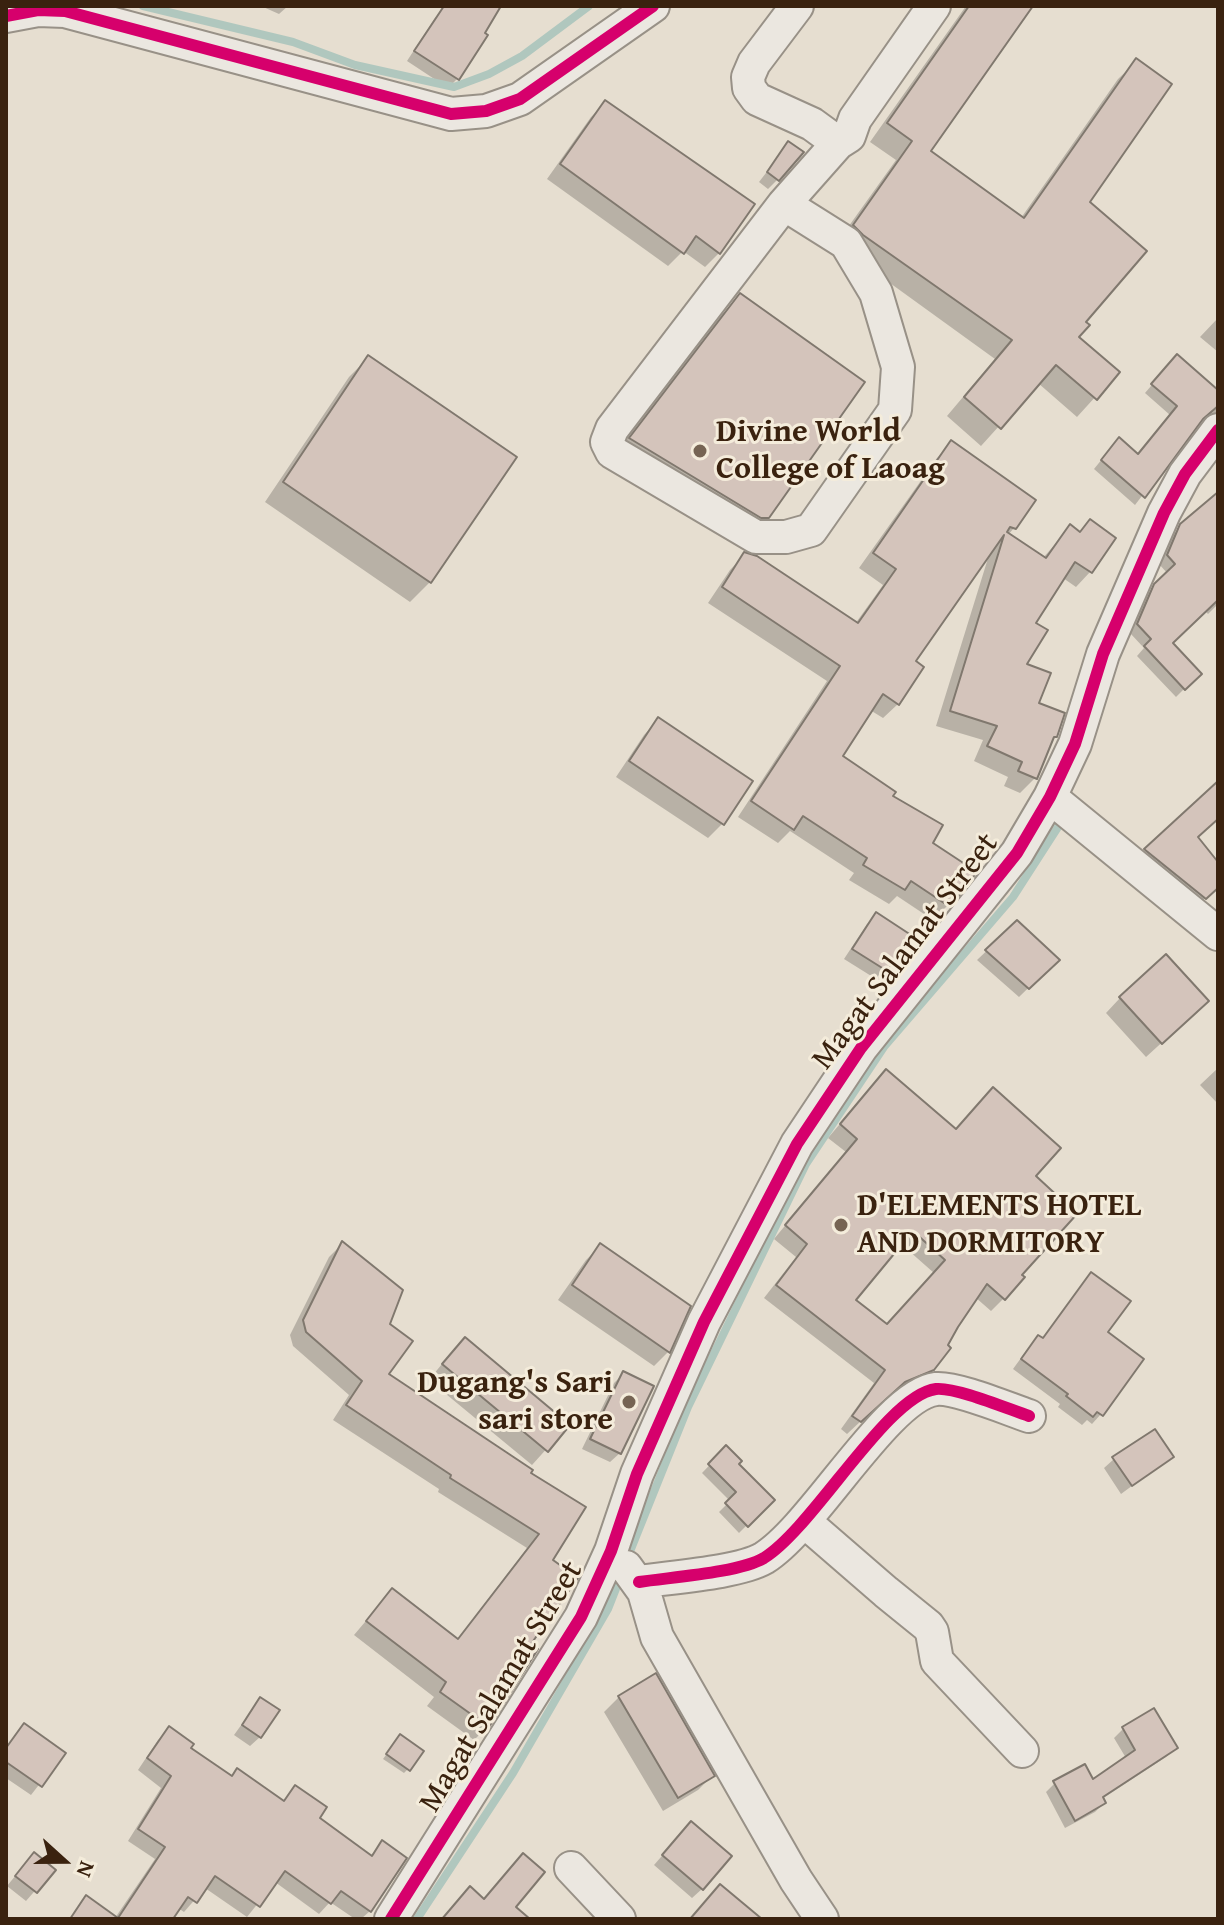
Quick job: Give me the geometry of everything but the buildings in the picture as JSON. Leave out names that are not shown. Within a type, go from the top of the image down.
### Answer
[{"type":"street","points":[[6,16],[38,10],[65,11],[451,114],[486,111],[520,99],[653,6]]},
{"type":"street","points":[[797,6],[754,63],[748,77],[749,88],[757,99],[812,124],[838,143]]},
{"type":"street","points":[[784,204],[846,243],[876,293],[898,367],[895,410],[811,530],[786,537],[756,537],[612,452],[607,442],[612,429],[784,204],[838,143],[849,136],[855,119],[934,6]]},
{"type":"street","name":"Magat Salamat Street","points":[[391,1919],[581,1617],[625,1566],[637,1474],[704,1322],[797,1144],[861,1048],[1017,853],[1050,797],[1075,744],[1103,654],[1164,513],[1185,474],[1218,430]]},
{"type":"street","points":[[1050,797],[1218,934]]},
{"type":"street","points":[[625,1566],[735,1567],[760,1560],[779,1548],[900,1410],[936,1389],[953,1391],[1029,1416]]},
{"type":"street","points":[[804,1521],[928,1626],[937,1661],[1022,1751]]},
{"type":"street","points":[[625,1566],[644,1592],[657,1637],[814,1916]]},
{"type":"street","points":[[571,1868],[619,1919]]},
{"type":"waterway","points":[[143,6],[293,42],[355,65],[454,87],[489,74],[522,56],[589,6]]},
{"type":"waterway","points":[[627,1559],[688,1407],[806,1164],[884,1047],[1013,897],[1060,824]]},
{"type":"waterway","points":[[417,1919],[513,1773],[608,1609],[621,1576]]},
{"type":"cycle path","points":[[6,16],[38,10],[65,11],[451,114],[486,111],[520,99],[653,6]]},
{"type":"cycle path","points":[[391,1919],[581,1617],[611,1551],[637,1474],[704,1322],[797,1144],[861,1048],[1017,853],[1050,797],[1075,744],[1103,654],[1164,513],[1185,474],[1218,430]]},
{"type":"cycle path","points":[[639,1582],[721,1571],[764,1558],[805,1519],[873,1437],[917,1397],[936,1389],[945,1389],[1029,1416]]},
{"type":"place","name":"Divine World College of Laoag","points":[[700,451]]},
{"type":"place","name":"D'ELEMENTS HOTEL AND DORMITORY","points":[[841,1225]]},
{"type":"place","name":"Dugang's Sari sari store","points":[[629,1402]]}]
